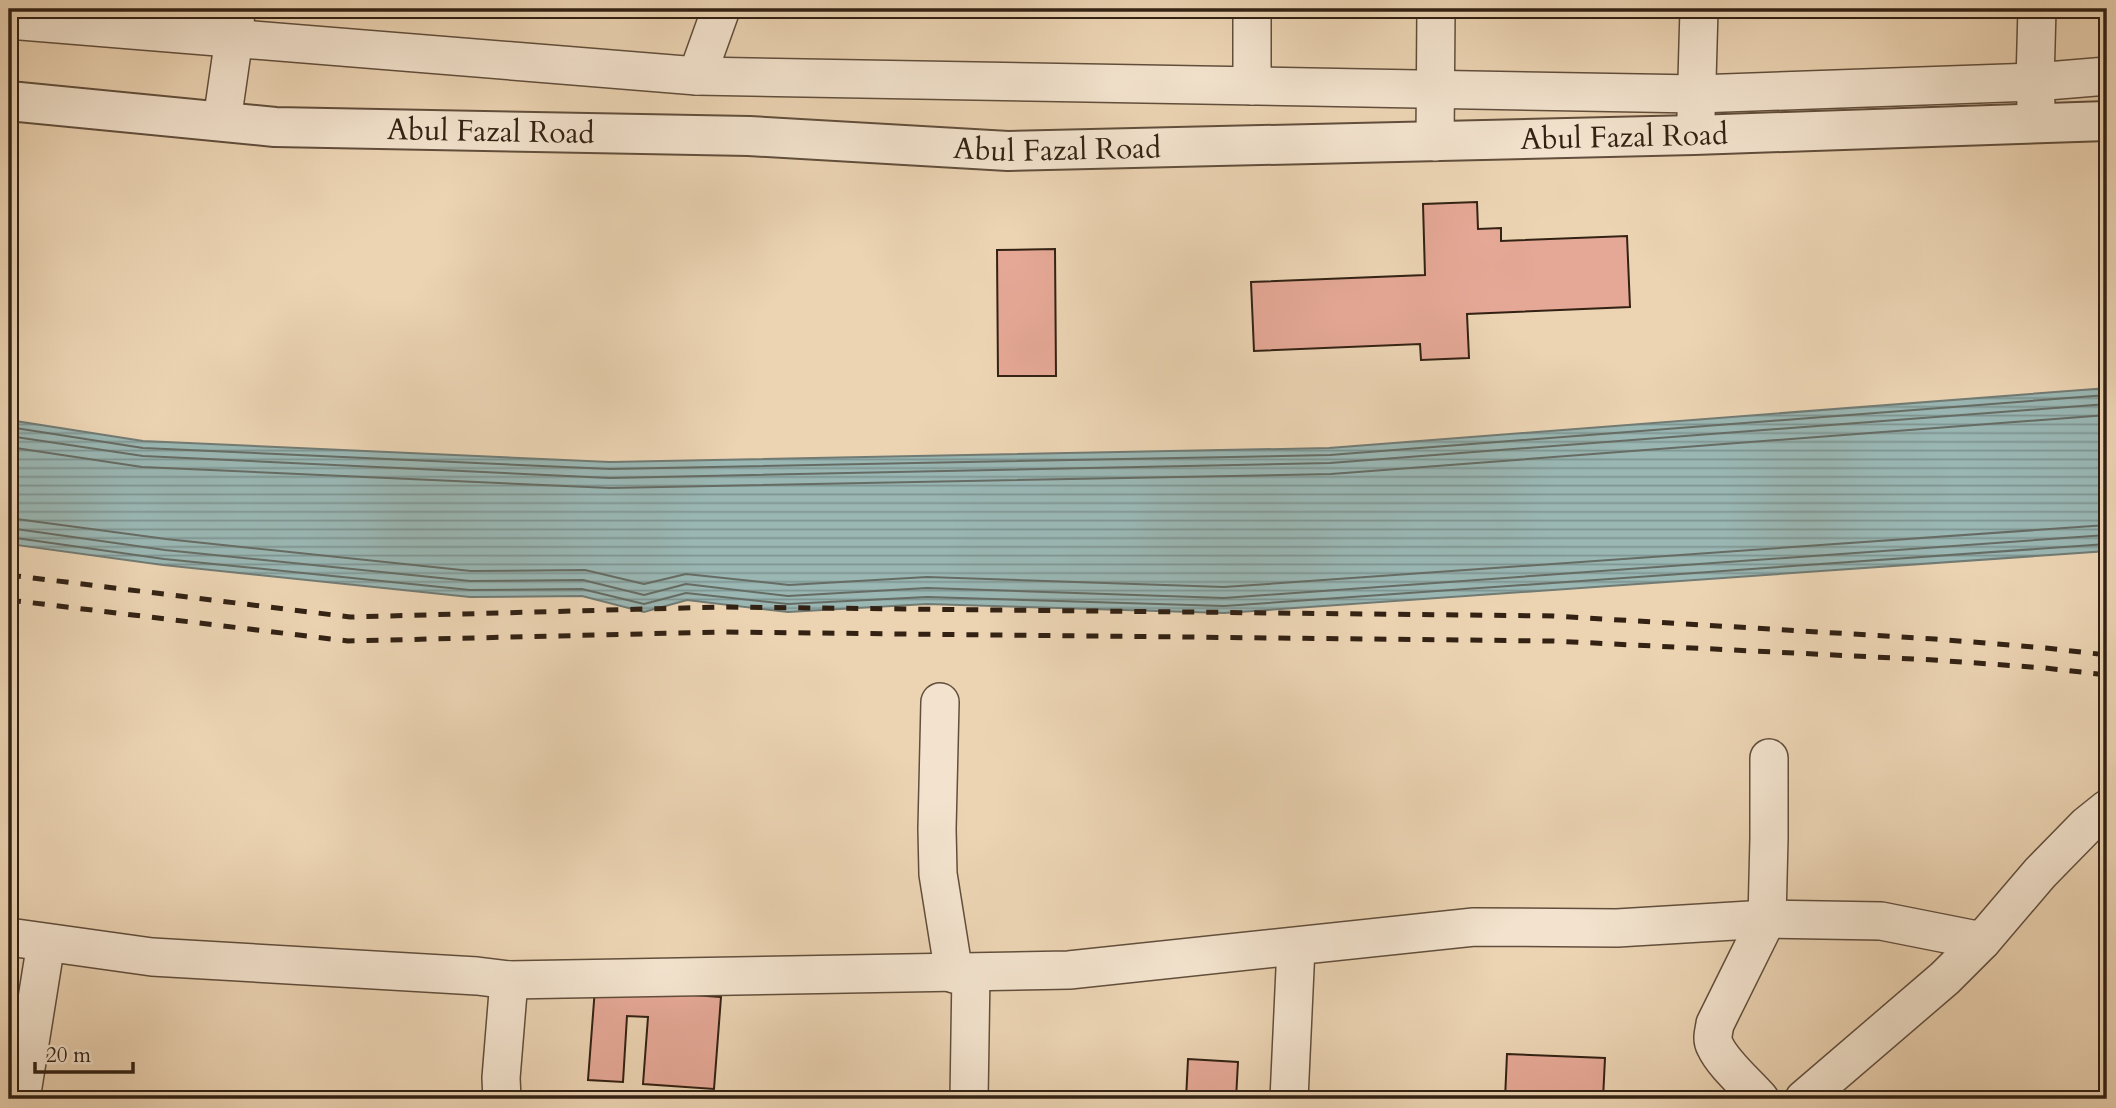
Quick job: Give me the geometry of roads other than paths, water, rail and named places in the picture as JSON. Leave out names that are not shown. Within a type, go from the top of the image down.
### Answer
[{"type":"street","points":[[697,76],[721,9]]},
{"type":"street","points":[[1252,9],[1252,86]]},
{"type":"street","points":[[1434,142],[1436,9]]},
{"type":"street","points":[[1695,135],[1699,9]]},
{"type":"street","points":[[2037,9],[2037,122]]},
{"type":"street","points":[[9,20],[92,18],[235,24],[697,76],[1697,94],[2035,82],[2107,76]]},
{"type":"street","points":[[222,121],[235,24]]},
{"type":"street","name":"Abul Fazal Road","points":[[9,101],[275,127],[749,136],[1008,150],[1434,142],[2107,121]]},
{"type":"street","points":[[940,702],[938,874],[962,973],[969,1099]]},
{"type":"street","points":[[1760,1099],[1724,1059],[1714,1046],[1712,1037],[1715,1024],[1767,919],[1769,758]]},
{"type":"street","points":[[1804,1099],[1936,987],[1982,941],[2040,873],[2087,825],[2107,809]]},
{"type":"street","points":[[9,937],[152,957],[509,980],[1069,970],[1474,927],[1617,928],[1767,919],[1881,920],[1982,941]]},
{"type":"street","points":[[21,1099],[46,943]]},
{"type":"street","points":[[1289,1099],[1296,947]]},
{"type":"street","points":[[502,1099],[501,1078],[509,980]]},
{"type":"water","points":[[2107,388],[2107,551],[1224,613],[927,604],[788,612],[687,600],[644,612],[582,596],[470,597],[163,565],[9,544],[9,420],[143,441],[610,462],[1329,448]]},
{"type":"railway","points":[[9,575],[350,617],[721,607],[1554,616],[1935,639],[2107,655]]},
{"type":"railway","points":[[9,600],[348,641],[721,632],[1553,641],[1934,660],[2107,675]]}]
